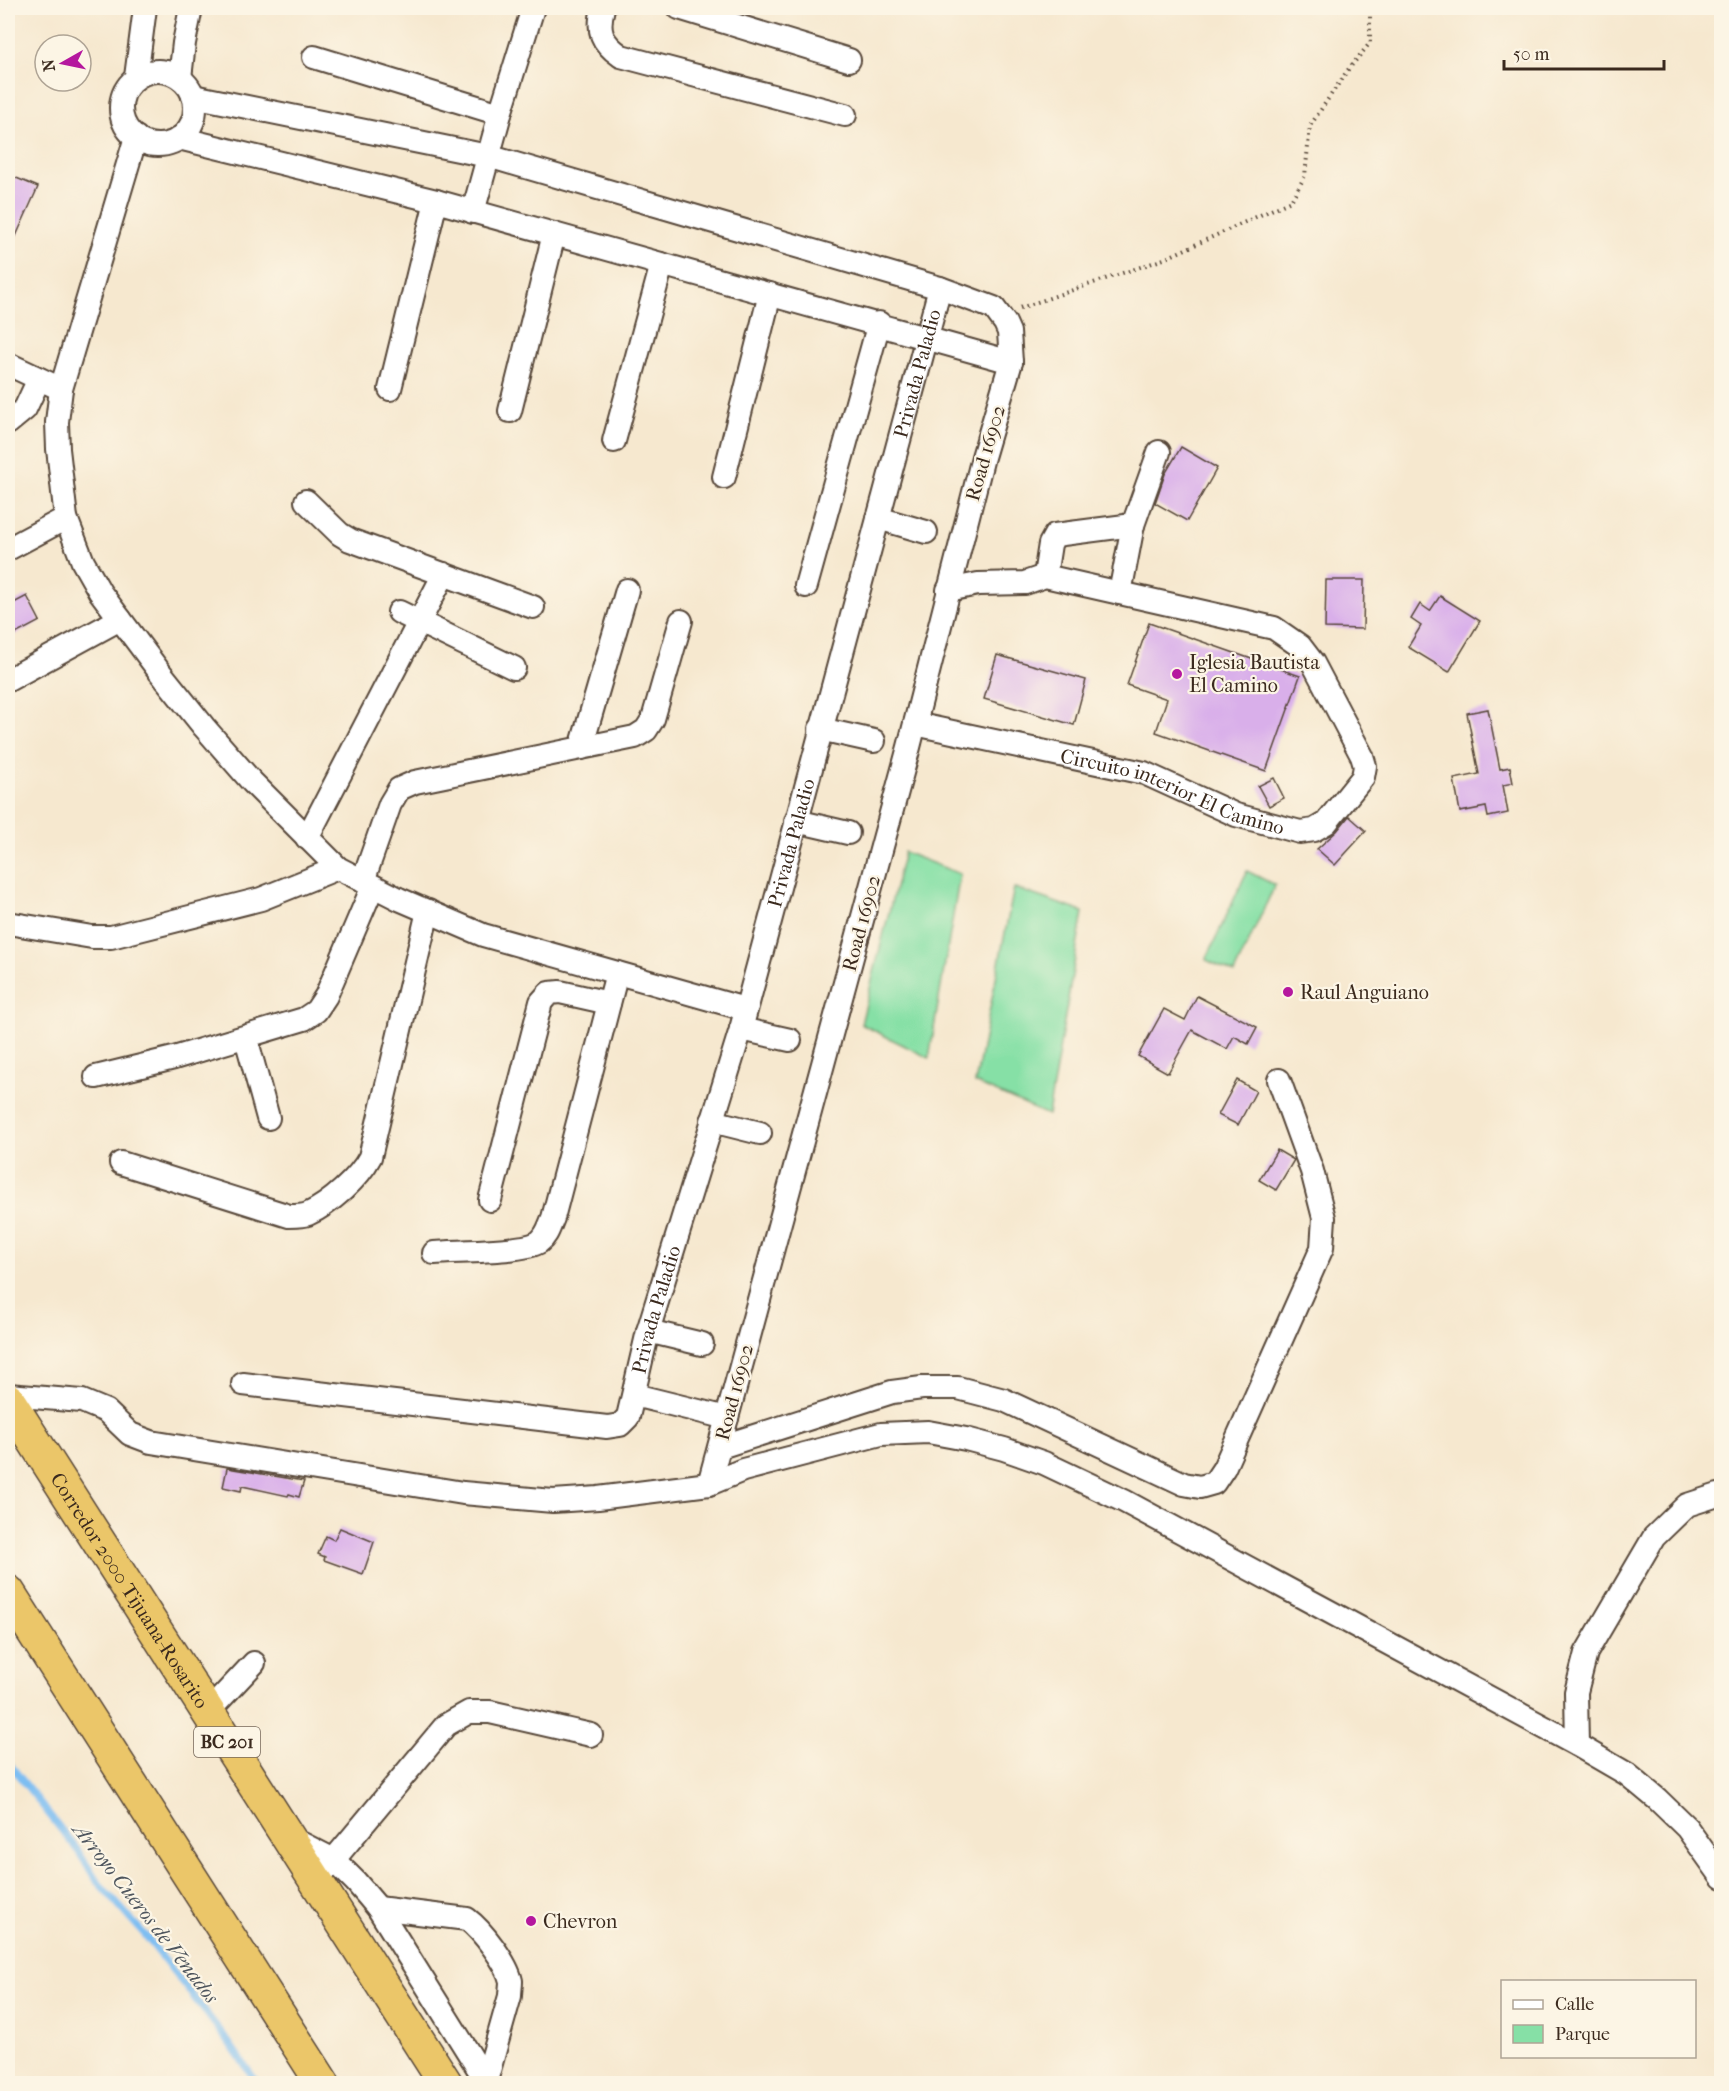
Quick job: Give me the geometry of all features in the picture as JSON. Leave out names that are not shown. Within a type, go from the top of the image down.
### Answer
[{"type":"highway","name":"Corredor 2000 Tijuana-Rosarito","points":[[8,1400],[288,1836],[325,1870],[446,2084]]},
{"type":"highway","points":[[8,1592],[323,2084]]},
{"type":"street","points":[[136,77],[145,8]]},
{"type":"street","points":[[180,78],[191,8]]},
{"type":"street","points":[[473,212],[533,8]]},
{"type":"street","points":[[603,8],[600,27],[602,36],[605,44],[621,56],[845,115]]},
{"type":"street","points":[[679,8],[849,60]]},
{"type":"street","points":[[314,57],[500,114]]},
{"type":"street","points":[[158,70],[170,72],[180,78],[188,86],[193,96],[195,108],[188,130],[180,138],[158,145],[146,143],[136,137],[128,129],[121,107],[128,86],[136,77],[158,70]]},
{"type":"street","points":[[180,138],[436,201],[879,323],[1011,362],[1009,332],[1000,315],[988,304],[940,288],[488,156],[193,96]]},
{"type":"street","points":[[136,137],[61,389],[57,422],[66,518],[83,562],[100,592],[159,671],[211,735],[252,782],[338,868],[368,884],[483,934],[617,973],[743,1019],[790,1040]]},
{"type":"street","points":[[390,389],[436,201]]},
{"type":"street","points":[[510,411],[554,234]]},
{"type":"street","points":[[614,441],[662,264]]},
{"type":"street","name":"Privada Paladio","points":[[243,1384],[607,1427],[620,1425],[628,1417],[648,1331],[743,1019],[940,288]]},
{"type":"street","points":[[724,477],[770,294]]},
{"type":"street","points":[[806,586],[879,323]]},
{"type":"street","name":"Road 16902","points":[[709,1484],[915,724],[985,448],[1011,362]]},
{"type":"street","points":[[8,364],[61,389]]},
{"type":"street","points":[[8,423],[25,409],[39,379]]},
{"type":"street","points":[[1120,593],[1133,525],[1159,452]]},
{"type":"street","points":[[306,501],[340,534],[350,540],[533,608]]},
{"type":"street","points":[[8,549],[66,518]]},
{"type":"street","points":[[878,518],[926,532]]},
{"type":"street","points":[[1045,576],[1050,544],[1055,536],[1133,525]]},
{"type":"street","points":[[307,838],[444,574]]},
{"type":"street","name":"Circuito interior El Camino","points":[[915,724],[1144,773],[1236,815],[1300,831],[1314,830],[1326,823],[1363,777],[1365,766],[1362,756],[1313,663],[1300,646],[1274,628],[1045,576],[1024,583],[978,584],[948,590]]},
{"type":"street","points":[[581,748],[627,590]]},
{"type":"street","points":[[399,612],[514,668]]},
{"type":"street","points":[[8,680],[120,619]]},
{"type":"street","points":[[96,1077],[174,1058],[290,1025],[304,1020],[316,1011],[326,996],[368,884],[390,804],[399,789],[415,782],[635,737],[646,730],[653,719],[681,621]]},
{"type":"street","points":[[820,729],[874,741]]},
{"type":"street","points":[[796,821],[848,833]]},
{"type":"street","points":[[8,923],[92,937],[111,937],[261,899],[338,868]]},
{"type":"street","points":[[122,1163],[289,1216],[306,1215],[352,1182],[363,1171],[370,1157],[428,911]]},
{"type":"street","points":[[434,1253],[523,1248],[537,1243],[546,1235],[553,1218],[617,973]]},
{"type":"street","points":[[490,1200],[541,1002],[549,993],[560,992],[609,1003]]},
{"type":"street","points":[[246,1038],[268,1118]]},
{"type":"street","points":[[720,1447],[892,1392],[922,1388],[958,1388],[1004,1400],[1184,1484],[1200,1487],[1214,1483],[1224,1468],[1322,1248],[1324,1218],[1312,1171],[1279,1080]]},
{"type":"street","points":[[712,1121],[760,1133]]},
{"type":"street","points":[[648,1331],[702,1344]]},
{"type":"street","points":[[8,1395],[82,1401],[106,1411],[130,1434],[151,1442],[463,1493],[553,1501],[598,1498],[709,1484],[742,1470],[881,1434],[928,1432],[1004,1449],[1044,1463],[1124,1501],[1627,1774],[1687,1828],[1722,1877]]},
{"type":"street","points":[[634,1395],[727,1418]]},
{"type":"street","points":[[1577,1745],[1576,1692],[1586,1653],[1654,1537],[1687,1506],[1718,1495],[1722,1496]]},
{"type":"street","points":[[208,1712],[254,1663]]},
{"type":"street","points":[[487,2083],[378,1908],[356,1882],[325,1870],[446,1725],[469,1712],[490,1712],[591,1736]]},
{"type":"street","points":[[378,1908],[467,1918],[478,1927],[505,1968],[511,1982],[510,1996],[487,2083]]},
{"type":"path","points":[[1000,315],[1164,259],[1290,201],[1305,176],[1310,126],[1347,71],[1370,43],[1370,8]]},
{"type":"green space","points":[[904,852],[960,874],[929,1058],[861,1024]]},
{"type":"green space","points":[[1247,871],[1275,885],[1234,973],[1206,960]]},
{"type":"green space","points":[[1014,888],[1083,912],[1048,1115],[975,1083]]},
{"type":"building","points":[[14,177],[38,187],[8,254],[8,191]]},
{"type":"building","points":[[1181,447],[1217,468],[1187,521],[1155,503],[1165,474]]},
{"type":"building","points":[[1326,580],[1364,580],[1363,629],[1325,628]]},
{"type":"building","points":[[27,596],[40,621],[8,638],[8,606]]},
{"type":"building","points":[[1440,596],[1480,621],[1449,672],[1408,647],[1421,626],[1411,619],[1420,604],[1430,611]]},
{"type":"building","points":[[1149,623],[1300,676],[1266,771],[1156,732],[1167,699],[1127,685]]},
{"type":"building","points":[[997,655],[1086,680],[1074,725],[984,699]]},
{"type":"building","points":[[1488,709],[1500,769],[1510,767],[1513,783],[1503,785],[1508,813],[1488,817],[1486,807],[1460,812],[1454,779],[1479,774],[1467,713]]},
{"type":"building","points":[[1274,778],[1284,798],[1269,806],[1258,786]]},
{"type":"building","points":[[1349,816],[1366,831],[1335,865],[1317,849],[1337,831]]},
{"type":"building","points":[[1197,996],[1257,1027],[1248,1044],[1234,1036],[1227,1049],[1192,1030],[1168,1073],[1138,1056],[1164,1009],[1185,1020]]},
{"type":"building","points":[[1237,1080],[1256,1091],[1238,1125],[1218,1115]]},
{"type":"building","points":[[1277,1150],[1294,1160],[1276,1190],[1259,1180]]},
{"type":"building","points":[[227,1468],[304,1481],[299,1497],[242,1486],[241,1491],[223,1487]]},
{"type":"building","points":[[340,1528],[374,1542],[363,1574],[324,1560],[325,1557],[318,1554],[326,1536],[334,1540]]},
{"type":"waterway","name":"Arroyo Cueros de Venados","points":[[8,1762],[78,1851],[97,1881],[145,1935],[224,2036],[258,2084]]},
{"type":"place","name":"Iglesia Bautista El Camino","points":[[1177,674]]},
{"type":"place","name":"Raul Anguiano","points":[[1288,992]]},
{"type":"place","name":"Chevron","points":[[531,1921]]}]
